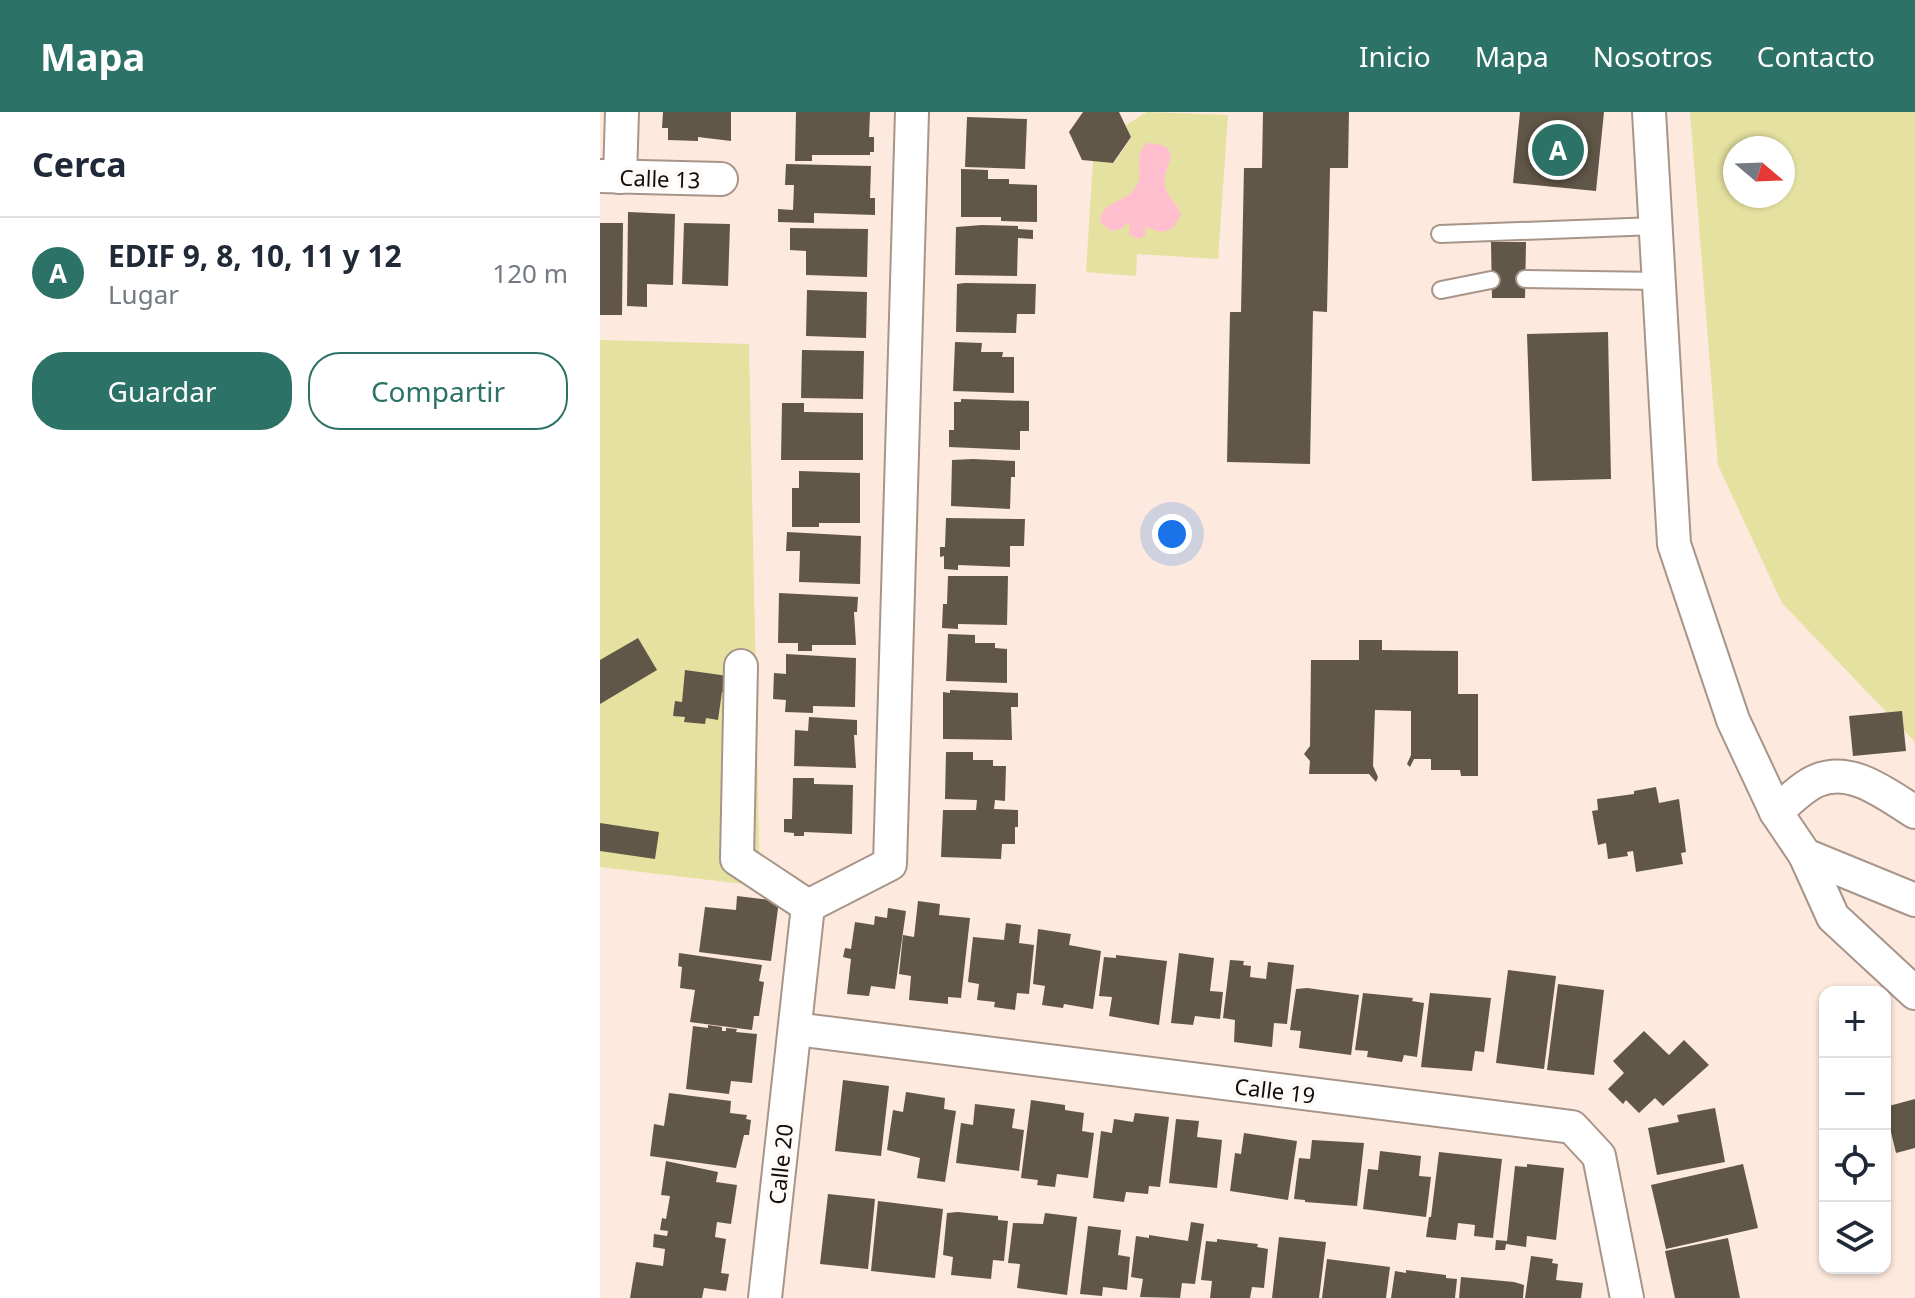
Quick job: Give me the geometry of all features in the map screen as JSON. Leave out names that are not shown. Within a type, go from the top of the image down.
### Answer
[{"type":"street","points":[[610,176],[622,112]]},
{"type":"street","points":[[741,666],[737,859],[808,906],[890,864],[912,112]]},
{"type":"street","points":[[1649,112],[1674,544],[1733,720],[1776,812],[1805,855],[1833,917],[1915,993]]},
{"type":"street","name":"Calle 13","points":[[610,176],[721,179]]},
{"type":"street","points":[[1776,812],[1816,781],[1837,776],[1866,782],[1915,812]]},
{"type":"street","points":[[1805,855],[1915,900]]},
{"type":"street","name":"Calle 20","points":[[765,1298],[808,906]]},
{"type":"street","name":"Calle 19","points":[[795,1029],[1572,1127],[1599,1156],[1627,1298]]},
{"type":"lane","points":[[1440,234],[1656,226]]},
{"type":"lane","points":[[1525,279],[1659,281]]},
{"type":"lane","points":[[1441,290],[1491,280]]},
{"type":"shaded area","points":[[1147,112],[1228,115],[1218,259],[1137,254],[1136,276],[1086,272],[1093,161],[1114,163],[1131,138],[1126,125]]},
{"type":"shaded area","points":[[1690,112],[1915,112],[1915,742],[1782,603],[1718,465]]},
{"type":"shaded area","points":[[1147,143],[1160,145],[1170,152],[1165,186],[1181,215],[1172,229],[1161,232],[1145,227],[1146,234],[1140,239],[1129,235],[1130,222],[1121,229],[1111,231],[1100,222],[1110,205],[1136,187],[1140,176],[1140,155]]},
{"type":"shaded area","points":[[600,340],[749,344],[760,886],[600,867]]},
{"type":"building","points":[[663,112],[731,112],[731,141],[698,137],[698,141],[668,140],[668,128],[662,128]]},
{"type":"building","points":[[796,112],[870,112],[869,137],[874,137],[874,152],[870,155],[812,155],[812,161],[795,161]]},
{"type":"building","points":[[1083,112],[1119,112],[1131,137],[1113,163],[1082,160],[1069,132]]},
{"type":"building","points":[[1263,112],[1349,112],[1348,168],[1330,168],[1327,312],[1313,311],[1310,464],[1227,462],[1230,312],[1241,312],[1244,168],[1262,168]]},
{"type":"building","points":[[1520,112],[1604,112],[1596,191],[1513,183]]},
{"type":"building","points":[[967,117],[1027,119],[1025,169],[965,167]]},
{"type":"building","points":[[786,164],[871,166],[870,198],[875,198],[875,215],[814,213],[814,223],[778,222],[778,209],[793,210],[794,185],[785,185]]},
{"type":"building","points":[[961,169],[988,170],[988,179],[1009,179],[1009,184],[1037,185],[1037,222],[1001,221],[1001,217],[961,217]]},
{"type":"building","points":[[628,212],[675,214],[673,285],[647,284],[647,307],[627,306]]},
{"type":"building","points":[[600,223],[623,223],[622,315],[600,315]]},
{"type":"building","points":[[684,223],[730,224],[728,286],[682,284]]},
{"type":"building","points":[[1018,226],[1018,229],[1033,230],[1033,239],[1018,238],[1017,276],[955,275],[956,227]]},
{"type":"building","points":[[790,228],[868,229],[867,277],[806,275],[806,251],[790,250]]},
{"type":"building","points":[[1491,242],[1526,242],[1525,298],[1492,298]]},
{"type":"building","points":[[957,284],[1036,284],[1035,314],[1017,314],[1016,333],[956,332]]},
{"type":"building","points":[[807,290],[867,292],[866,338],[806,336]]},
{"type":"building","points":[[1608,332],[1611,479],[1532,481],[1527,334]]},
{"type":"building","points":[[955,342],[982,343],[981,352],[1003,352],[1002,357],[1014,357],[1014,393],[953,391]]},
{"type":"building","points":[[802,350],[864,351],[863,399],[801,398]]},
{"type":"building","points":[[961,399],[1029,401],[1029,431],[1020,431],[1020,450],[949,447],[949,430],[954,430],[954,402],[961,402]]},
{"type":"building","points":[[782,403],[804,403],[804,412],[863,413],[863,460],[781,460]]},
{"type":"building","points":[[952,460],[1015,461],[1010,509],[951,506]]},
{"type":"building","points":[[799,471],[860,473],[860,523],[819,523],[819,527],[792,527],[792,488],[799,488]]},
{"type":"building","points":[[946,518],[1025,519],[1024,546],[1010,546],[1010,567],[958,565],[958,570],[944,569],[940,547],[945,547]]},
{"type":"building","points":[[787,532],[861,536],[860,584],[799,582],[800,551],[786,551]]},
{"type":"building","points":[[948,576],[1008,576],[1007,625],[958,624],[958,629],[942,628]]},
{"type":"building","points":[[779,593],[858,597],[857,612],[854,612],[856,645],[812,645],[812,651],[798,651],[798,643],[778,643]]},
{"type":"building","points":[[948,634],[975,635],[975,643],[995,643],[995,648],[1007,649],[1007,683],[946,681]]},
{"type":"building","points":[[638,638],[657,670],[600,704],[600,660]]},
{"type":"building","points":[[1359,640],[1382,640],[1382,650],[1458,651],[1458,694],[1478,694],[1478,776],[1461,776],[1460,770],[1431,770],[1431,759],[1414,759],[1410,767],[1407,764],[1411,755],[1411,711],[1375,710],[1373,766],[1378,777],[1376,782],[1369,774],[1309,774],[1310,761],[1304,754],[1310,746],[1311,660],[1359,660]]},
{"type":"building","points":[[786,654],[856,658],[855,707],[813,706],[813,713],[785,712],[786,700],[773,699],[774,673],[786,674]]},
{"type":"building","points":[[685,670],[728,676],[718,720],[706,718],[705,724],[684,722],[685,717],[673,716],[675,701],[682,702]]},
{"type":"building","points":[[950,690],[1018,693],[1018,707],[1011,707],[1012,740],[943,739],[943,692],[950,693]]},
{"type":"building","points":[[1902,711],[1906,751],[1853,756],[1849,716]]},
{"type":"building","points":[[809,717],[857,720],[857,735],[854,735],[856,768],[794,766],[795,730],[808,731]]},
{"type":"building","points":[[946,752],[973,752],[973,760],[993,760],[993,766],[1006,766],[1005,801],[995,800],[994,809],[1018,810],[1018,827],[1015,827],[1015,844],[1002,844],[1001,859],[941,857],[943,810],[976,810],[977,800],[945,799]]},
{"type":"building","points":[[793,778],[814,778],[814,784],[853,785],[852,834],[804,832],[804,836],[794,836],[794,833],[784,832],[784,819],[792,819]]},
{"type":"building","points":[[1656,787],[1659,803],[1679,799],[1686,852],[1681,853],[1683,864],[1636,872],[1633,851],[1627,852],[1628,856],[1608,859],[1606,843],[1598,845],[1592,811],[1598,810],[1597,799],[1634,794],[1634,791]]},
{"type":"building","points":[[600,823],[659,832],[655,859],[600,851]]},
{"type":"building","points":[[737,896],[779,901],[771,961],[699,952],[705,907],[736,910]]},
{"type":"building","points":[[918,901],[940,904],[939,915],[970,918],[961,998],[948,997],[948,1004],[909,1000],[911,976],[899,974],[903,935],[914,937]]},
{"type":"building","points":[[888,908],[906,911],[895,989],[871,986],[869,996],[847,994],[851,959],[843,957],[845,948],[851,949],[855,922],[874,925],[875,916],[887,918]]},
{"type":"building","points":[[1006,923],[1021,925],[1019,943],[1034,945],[1029,994],[1017,993],[1015,1010],[994,1007],[995,1002],[977,1000],[979,984],[968,982],[973,937],[1004,940]]},
{"type":"building","points":[[1038,929],[1071,934],[1069,945],[1101,951],[1093,1009],[1064,1004],[1063,1008],[1042,1005],[1045,986],[1033,984]]},
{"type":"building","points":[[679,953],[762,965],[759,981],[764,982],[759,1016],[754,1016],[752,1030],[690,1022],[695,990],[680,988],[682,967],[678,966]]},
{"type":"building","points":[[1179,953],[1214,958],[1210,991],[1223,992],[1220,1019],[1195,1016],[1193,1025],[1171,1023]]},
{"type":"building","points":[[1116,955],[1167,961],[1159,1025],[1109,1016],[1112,997],[1099,996],[1104,957],[1116,958]]},
{"type":"building","points":[[1230,960],[1244,961],[1243,965],[1251,966],[1250,977],[1266,979],[1268,962],[1294,965],[1287,1024],[1274,1023],[1272,1047],[1234,1042],[1235,1020],[1223,1018]]},
{"type":"building","points":[[1508,970],[1556,976],[1544,1069],[1496,1063]]},
{"type":"building","points":[[1558,984],[1604,990],[1594,1075],[1547,1070]]},
{"type":"building","points":[[1296,989],[1359,995],[1351,1055],[1299,1048],[1301,1031],[1290,1030]]},
{"type":"building","points":[[1363,993],[1413,998],[1412,1001],[1424,1003],[1417,1057],[1404,1055],[1402,1062],[1367,1057],[1368,1051],[1355,1050]]},
{"type":"building","points":[[1430,993],[1491,998],[1484,1052],[1475,1051],[1472,1071],[1421,1067]]},
{"type":"building","points":[[708,1025],[722,1027],[722,1031],[726,1028],[757,1034],[752,1083],[731,1081],[729,1094],[686,1089],[693,1026],[708,1028]]},
{"type":"building","points":[[1644,1031],[1669,1055],[1684,1040],[1709,1065],[1663,1106],[1655,1098],[1639,1113],[1626,1100],[1623,1104],[1608,1089],[1624,1073],[1613,1061]]},
{"type":"building","points":[[843,1080],[889,1086],[881,1156],[835,1151]]},
{"type":"building","points":[[906,1092],[945,1098],[944,1109],[956,1111],[945,1182],[917,1178],[920,1158],[887,1150],[893,1110],[903,1112]]},
{"type":"building","points":[[669,1093],[731,1101],[730,1113],[747,1115],[746,1119],[751,1120],[749,1135],[744,1135],[736,1168],[650,1156],[654,1124],[664,1126]]},
{"type":"building","points":[[1915,1099],[1915,1148],[1896,1153],[1891,1132],[1891,1105]]},
{"type":"building","points":[[1031,1100],[1065,1105],[1065,1110],[1084,1113],[1082,1131],[1094,1133],[1088,1178],[1057,1174],[1055,1187],[1037,1185],[1038,1180],[1021,1178]]},
{"type":"building","points":[[975,1104],[1015,1109],[1012,1128],[1024,1130],[1019,1171],[956,1163],[961,1123],[973,1125]]},
{"type":"building","points":[[1715,1108],[1725,1162],[1657,1175],[1648,1128],[1679,1122],[1677,1115]]},
{"type":"building","points":[[1135,1113],[1169,1117],[1160,1187],[1149,1186],[1148,1194],[1126,1192],[1124,1202],[1093,1198],[1101,1131],[1112,1133],[1114,1119],[1133,1122]]},
{"type":"building","points":[[1176,1119],[1199,1121],[1197,1137],[1222,1140],[1217,1188],[1169,1183]]},
{"type":"building","points":[[1244,1133],[1297,1141],[1288,1200],[1230,1191],[1235,1153],[1241,1154]]},
{"type":"building","points":[[1312,1140],[1364,1143],[1357,1206],[1294,1199],[1299,1158],[1310,1159]]},
{"type":"building","points":[[1380,1151],[1421,1156],[1419,1176],[1431,1177],[1426,1217],[1363,1209],[1368,1169],[1378,1170]]},
{"type":"building","points":[[1439,1152],[1502,1159],[1493,1238],[1474,1236],[1475,1225],[1458,1223],[1456,1240],[1426,1237]]},
{"type":"building","points":[[666,1161],[718,1172],[716,1182],[737,1185],[731,1224],[717,1222],[715,1237],[726,1239],[721,1273],[729,1274],[726,1291],[704,1288],[702,1298],[630,1298],[636,1262],[663,1266],[665,1249],[653,1247],[654,1234],[667,1236],[668,1231],[660,1230],[662,1218],[666,1219],[670,1196],[661,1195]]},
{"type":"building","points":[[1527,1164],[1564,1168],[1556,1240],[1527,1236],[1526,1247],[1506,1244],[1505,1250],[1495,1250],[1496,1240],[1507,1241],[1515,1166],[1527,1167]]},
{"type":"building","points":[[1743,1164],[1758,1228],[1666,1249],[1651,1185]]},
{"type":"building","points":[[828,1194],[875,1199],[868,1269],[820,1264]]},
{"type":"building","points":[[878,1201],[943,1209],[935,1278],[871,1271]]},
{"type":"building","points":[[947,1213],[998,1216],[998,1220],[1008,1221],[1004,1261],[993,1260],[991,1279],[951,1275],[953,1257],[943,1255]]},
{"type":"building","points":[[1045,1213],[1077,1217],[1067,1295],[1017,1288],[1020,1264],[1008,1263],[1013,1223],[1043,1224]]},
{"type":"building","points":[[1191,1222],[1204,1224],[1195,1284],[1182,1283],[1180,1298],[1140,1297],[1143,1279],[1131,1277],[1136,1236],[1188,1241]]},
{"type":"building","points":[[1088,1226],[1121,1230],[1118,1255],[1130,1257],[1127,1290],[1103,1287],[1102,1296],[1080,1294]]},
{"type":"building","points":[[1279,1237],[1326,1242],[1319,1298],[1272,1298]]},
{"type":"building","points":[[1728,1238],[1740,1298],[1675,1298],[1665,1251]]},
{"type":"building","points":[[1217,1239],[1258,1244],[1257,1247],[1268,1249],[1264,1288],[1252,1287],[1250,1298],[1210,1298],[1212,1281],[1201,1280],[1206,1241],[1217,1242]]},
{"type":"building","points":[[1531,1256],[1553,1259],[1552,1263],[1558,1264],[1556,1280],[1583,1283],[1581,1298],[1525,1298]]},
{"type":"building","points":[[1327,1259],[1390,1267],[1386,1298],[1322,1298]]},
{"type":"building","points":[[1406,1270],[1457,1279],[1455,1298],[1391,1298],[1395,1271],[1406,1273]]},
{"type":"building","points":[[1461,1277],[1524,1285],[1523,1298],[1459,1298]]},
{"type":"place","name":"EDIF 9, 8, 10, 11 y 12","points":[[1558,150]]}]
